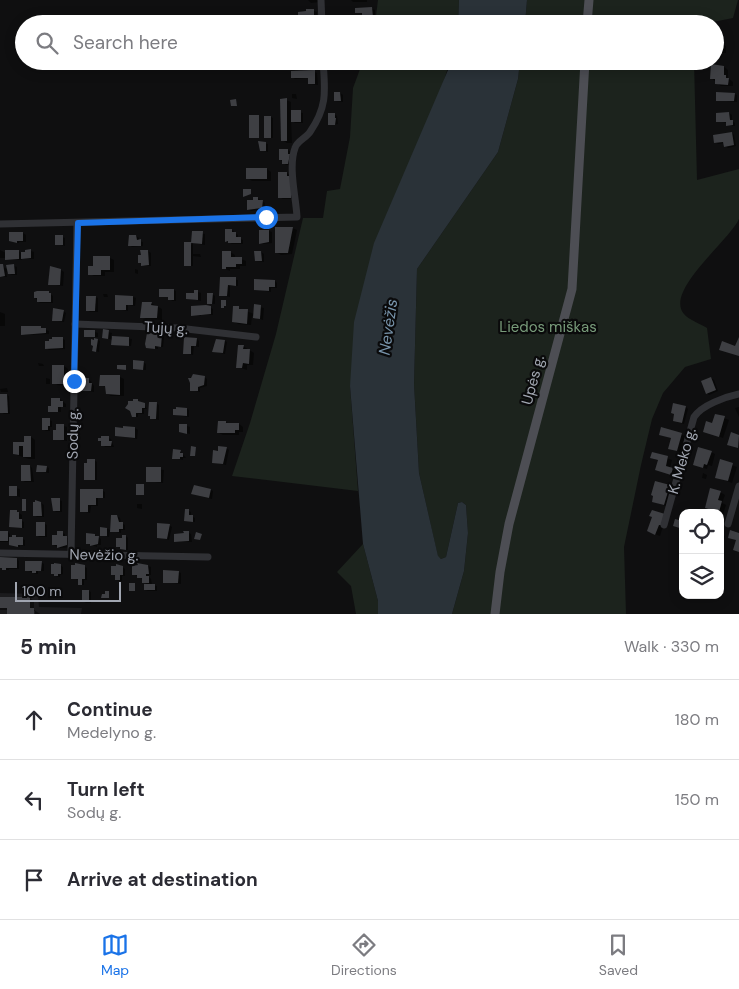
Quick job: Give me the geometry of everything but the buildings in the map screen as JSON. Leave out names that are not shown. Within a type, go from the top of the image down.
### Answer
[{"type":"main road","points":[[588,15],[589,0]]},
{"type":"main road","name":"Upės g.","points":[[495,614],[509,524],[572,289],[584,70]]},
{"type":"street","points":[[321,0],[322,15]]},
{"type":"street","points":[[0,224],[297,217],[294,151],[295,146],[311,131],[323,107],[325,93],[324,70]]},
{"type":"street","name":"Sodų g.","points":[[71,554],[78,223]]},
{"type":"street","name":"Tujų g.","points":[[75,324],[178,328],[256,337]]},
{"type":"street","name":"K. Meko g.","points":[[664,525],[694,417],[705,407],[739,394]]},
{"type":"street","points":[[728,524],[739,486]]},
{"type":"street","name":"Nevėžio g.","points":[[0,553],[208,557]]},
{"type":"shaded area","points":[[0,593],[38,594],[39,607],[82,608],[81,614],[0,614]]},
{"type":"green space","points":[[378,0],[459,0],[458,15],[376,15]]},
{"type":"green space","points":[[527,0],[738,0],[733,18],[724,20],[724,15],[526,15]]},
{"type":"green space","points":[[360,70],[447,70],[350,386],[358,491],[232,476],[250,423],[276,334],[303,218],[323,218],[327,191],[340,189],[350,137],[353,88]]},
{"type":"green space","name":"Liedos miškas","points":[[519,70],[694,70],[697,180],[739,169],[739,219],[690,279],[683,292],[680,304],[684,314],[707,328],[711,359],[685,367],[663,393],[652,419],[624,547],[626,614],[452,614],[464,571],[468,533],[466,505],[462,502],[458,503],[446,557],[441,559],[438,557],[419,473],[414,384],[417,269],[498,152]]},
{"type":"green space","points":[[363,544],[378,601],[378,614],[356,614],[351,586],[337,572]]},
{"type":"water","points":[[459,0],[527,0],[526,15],[458,15]]},
{"type":"water","name":"Nevėžis","points":[[448,70],[519,70],[498,152],[417,269],[414,384],[419,473],[438,556],[441,559],[446,557],[458,503],[462,502],[466,505],[468,533],[464,571],[452,614],[378,614],[378,601],[363,544],[350,386],[354,322],[374,243]]},
{"type":"route","points":[[74,381],[78,223],[266,217]]}]
